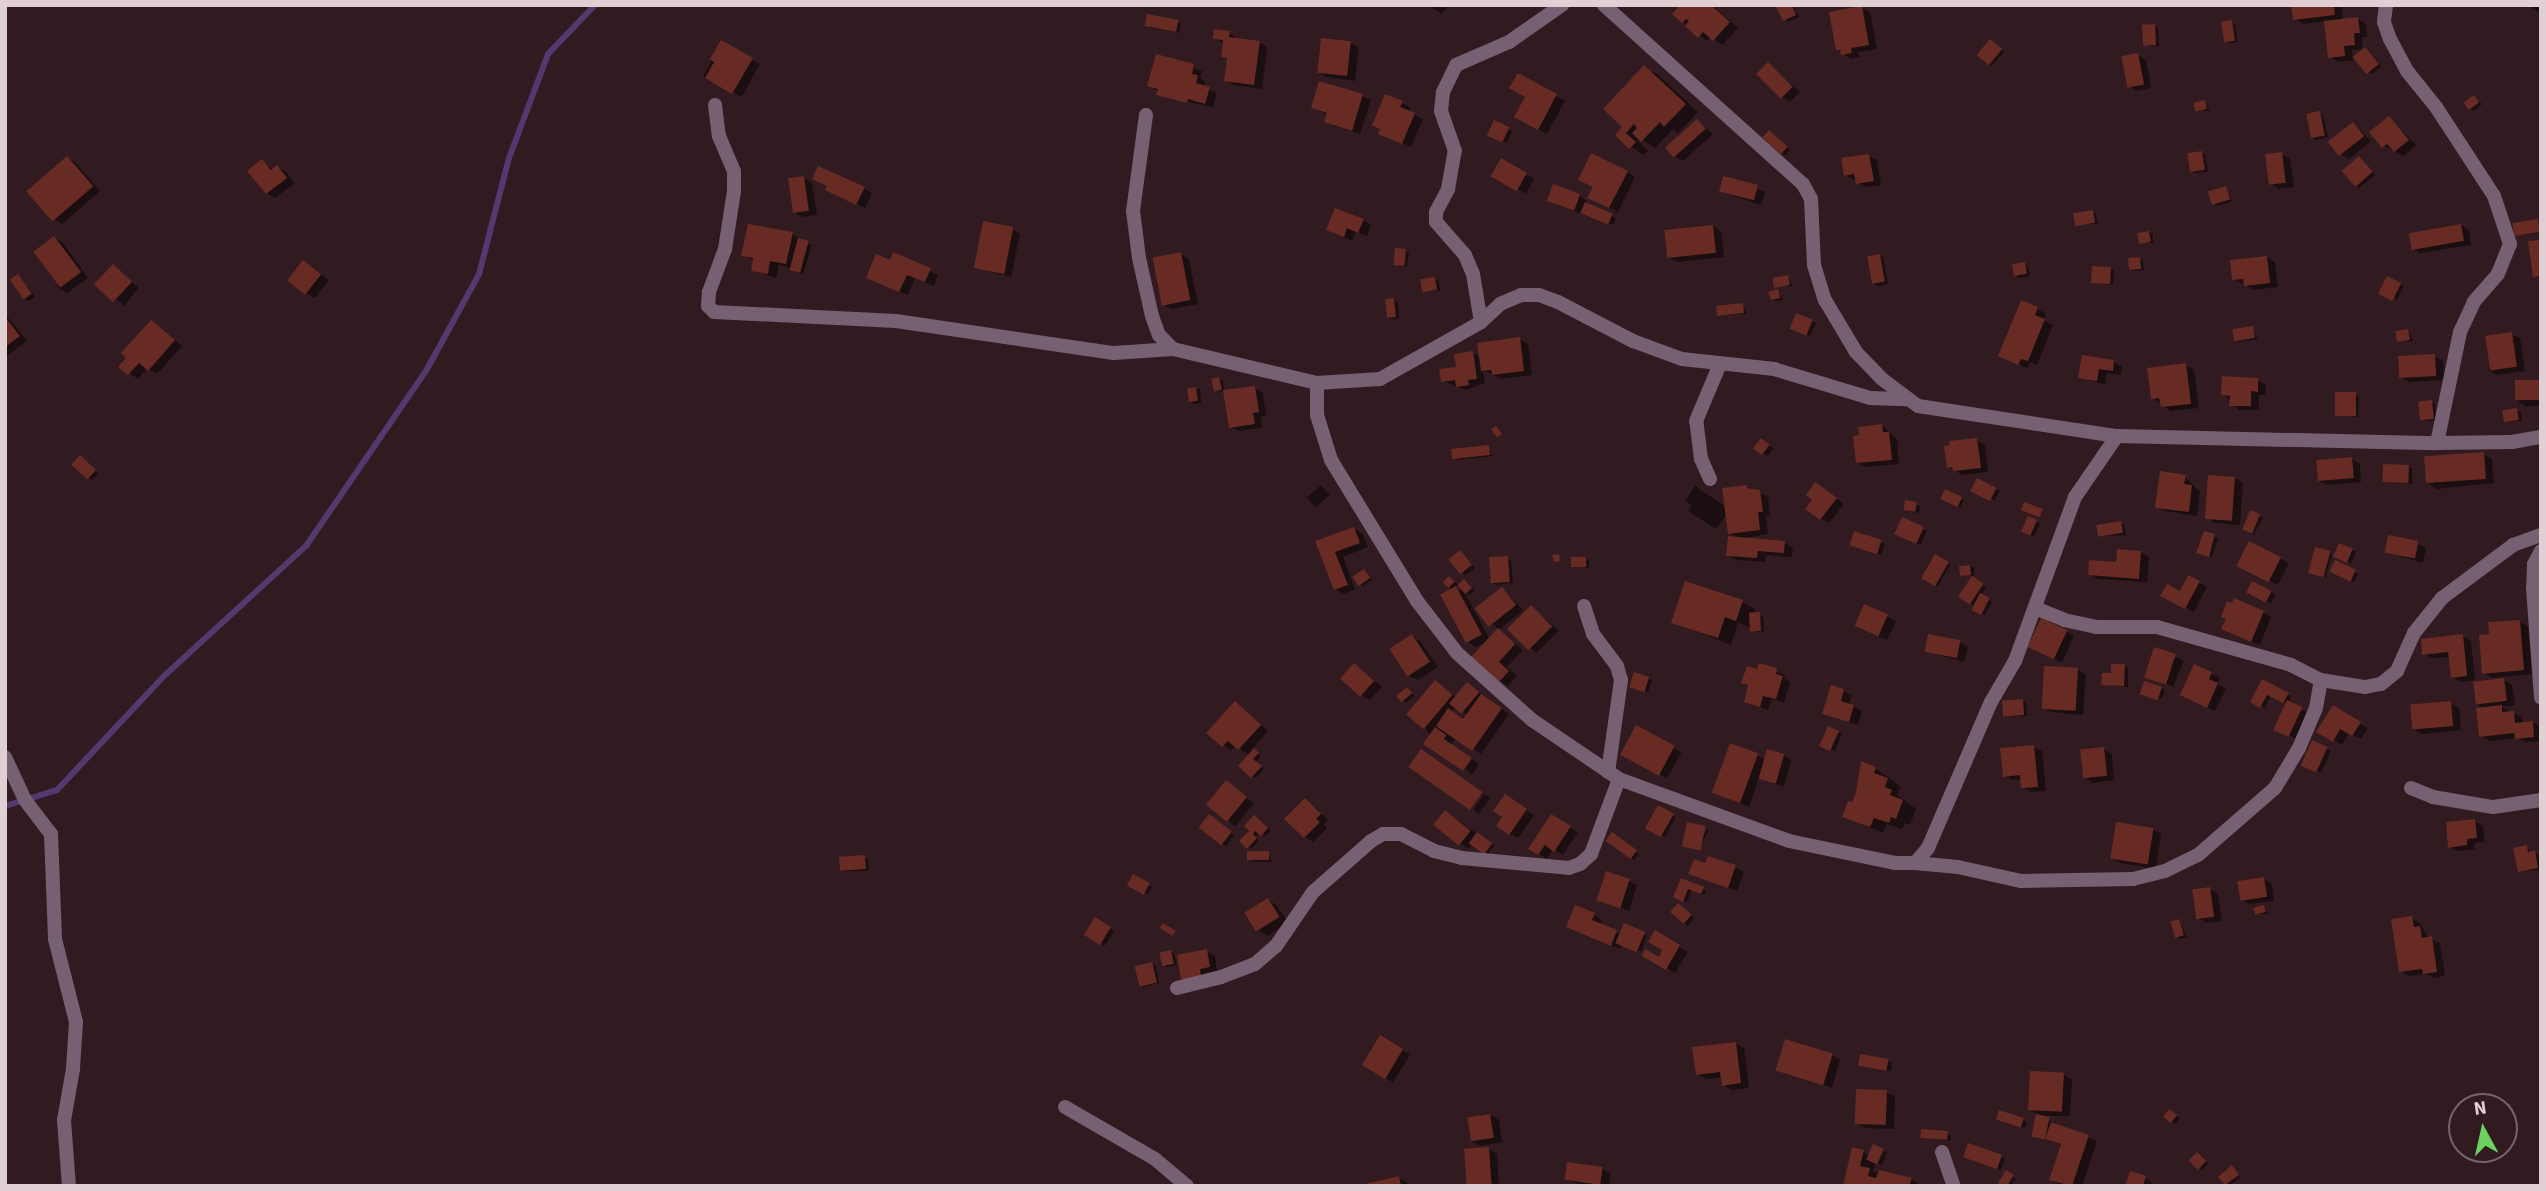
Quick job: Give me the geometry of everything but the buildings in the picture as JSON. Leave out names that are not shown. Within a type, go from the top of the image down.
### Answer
[{"type":"street","points":[[1481,322],[1473,274],[1465,255],[1436,222],[1436,212],[1448,189],[1455,151],[1441,111],[1443,92],[1456,65],[1509,42],[1562,5]]},
{"type":"street","points":[[1604,5],[1803,184],[1811,199],[1814,265],[1825,300],[1856,352],[1906,399],[1918,406],[2117,436],[2437,443],[2512,442],[2541,438]]},
{"type":"street","points":[[2386,5],[2384,22],[2390,39],[2407,71],[2437,107],[2494,196],[2510,244],[2498,274],[2474,302],[2460,332],[2437,443]]},
{"type":"street","points":[[715,105],[719,136],[734,170],[734,191],[725,249],[709,292],[708,306],[714,312],[896,321],[1114,353],[1139,354],[1173,349],[1317,383],[1380,379],[1481,322],[1500,304],[1521,295],[1539,295],[1633,341],[1682,359],[1774,369],[1819,380],[1870,398],[1906,399]]},
{"type":"street","points":[[1146,115],[1133,211],[1139,258],[1152,316],[1159,335],[1173,349]]},
{"type":"street","points":[[1710,479],[1701,459],[1696,421],[1720,364]]},
{"type":"street","points":[[1317,383],[1317,415],[1331,460],[1417,601],[1457,653],[1532,720],[1613,775],[1789,841],[1895,863],[1958,867],[2021,881],[2133,879],[2165,871],[2199,855],[2275,788],[2299,748],[2316,708],[2321,680]]},
{"type":"street","points":[[1915,863],[1928,848],[1945,814],[1991,702],[2015,661],[2075,497],[2117,436]]},
{"type":"street","points":[[2035,608],[2064,620],[2096,626],[2157,627],[2291,665],[2321,680],[2365,687],[2381,684],[2397,671],[2404,661],[2414,633],[2442,598],[2512,544],[2541,535]]},
{"type":"street","points":[[2541,551],[2535,564],[2533,588],[2541,698]]},
{"type":"street","points":[[1177,988],[1221,977],[1255,964],[1276,946],[1313,892],[1383,834],[1401,834],[1434,851],[1462,858],[1569,868],[1580,864],[1591,854],[1613,775],[1621,680],[1617,666],[1593,634],[1584,606]]},
{"type":"street","points":[[5,757],[25,800],[51,834],[55,940],[76,1022],[73,1069],[64,1120],[69,1186]]},
{"type":"street","points":[[2410,788],[2432,797],[2493,807],[2541,800]]},
{"type":"street","points":[[1065,1107],[1145,1152],[1173,1180],[1188,1186]]},
{"type":"street","points":[[1942,1152],[1954,1186]]},
{"type":"waterway","points":[[5,806],[57,790],[164,676],[306,546],[426,371],[479,274],[509,158],[548,54],[595,5]]}]
